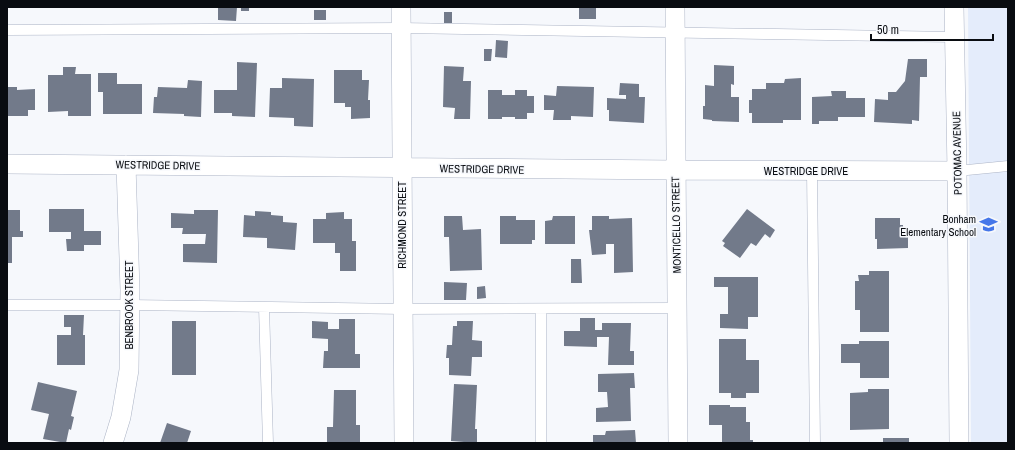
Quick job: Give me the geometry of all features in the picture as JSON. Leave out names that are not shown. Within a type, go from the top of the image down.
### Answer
[{"type":"street","name":"RICHMOND STREET","points":[[401,7],[404,443]]},
{"type":"street","name":"MONTICELLO STREET","points":[[675,7],[678,443]]},
{"type":"street","name":"POTOMAC AVENUE","points":[[954,7],[959,443]]},
{"type":"street","name":"WESTRIDGE DRIVE","points":[[7,164],[957,171]]},
{"type":"street","name":"BENBROOK STREET","points":[[113,443],[121,417],[129,370],[130,305],[126,165]]},
{"type":"lane","points":[[7,30],[401,28],[954,37]]},
{"type":"lane","points":[[957,171],[1008,166]]},
{"type":"lane","points":[[812,171],[815,443]]},
{"type":"lane","points":[[7,305],[130,305],[403,309],[677,308]]},
{"type":"lane","points":[[264,307],[268,443]]},
{"type":"lane","points":[[540,309],[541,443]]},
{"type":"shaded area","name":"Bonham Elementary School","points":[[968,7],[1008,7],[1008,443],[971,443]]},
{"type":"building","points":[[218,7],[237,7],[236,21],[218,20]]},
{"type":"building","points":[[241,7],[249,7],[249,11],[241,11]]},
{"type":"building","points":[[579,7],[596,7],[596,19],[579,19]]},
{"type":"building","points":[[314,10],[326,10],[326,20],[314,20]]},
{"type":"building","points":[[444,12],[452,12],[452,23],[444,23]]},
{"type":"building","points":[[496,40],[508,41],[507,58],[495,57]]},
{"type":"building","points":[[484,49],[492,49],[491,61],[484,61]]},
{"type":"building","points":[[908,59],[927,59],[927,77],[920,77],[919,121],[912,120],[912,124],[874,122],[875,99],[888,100],[888,92],[896,92],[905,81]]},
{"type":"building","points":[[237,62],[257,63],[255,117],[232,116],[232,113],[214,113],[214,90],[237,90]]},
{"type":"building","points":[[714,65],[734,66],[734,85],[731,84],[731,97],[739,97],[739,122],[712,121],[703,119],[703,106],[705,106],[705,85],[714,86]]},
{"type":"building","points":[[444,66],[464,67],[463,81],[471,81],[470,119],[454,119],[455,108],[443,107]]},
{"type":"building","points":[[63,67],[76,67],[75,74],[91,74],[91,116],[68,116],[68,111],[48,112],[48,75],[63,75]]},
{"type":"building","points":[[334,70],[362,70],[362,80],[369,80],[368,100],[370,100],[370,118],[351,119],[351,107],[345,107],[345,103],[334,103]]},
{"type":"building","points":[[98,73],[117,73],[117,84],[142,84],[142,114],[103,114],[103,92],[98,92]]},
{"type":"building","points":[[282,78],[314,79],[313,127],[294,126],[294,118],[269,117],[270,88],[282,88]]},
{"type":"building","points":[[801,78],[801,120],[783,120],[783,123],[752,123],[752,113],[749,113],[749,100],[752,100],[752,89],[766,89],[766,83],[784,83],[785,79]]},
{"type":"building","points":[[188,80],[202,81],[201,117],[184,116],[184,114],[153,113],[154,97],[157,97],[158,87],[187,88]]},
{"type":"building","points":[[620,83],[639,84],[639,97],[645,97],[644,123],[609,121],[607,98],[626,99],[626,95],[619,95]]},
{"type":"building","points":[[557,86],[594,87],[593,117],[571,116],[571,120],[553,120],[554,110],[544,110],[544,95],[556,96]]},
{"type":"building","points":[[7,87],[17,87],[17,90],[35,89],[35,110],[28,110],[28,116],[7,116]]},
{"type":"building","points":[[488,90],[502,90],[502,95],[515,95],[515,90],[527,90],[527,96],[534,96],[534,113],[527,113],[527,119],[502,117],[502,119],[488,119]]},
{"type":"building","points":[[831,91],[846,91],[846,98],[865,98],[865,117],[838,117],[838,121],[819,121],[819,124],[812,124],[812,97],[832,96]]},
{"type":"building","points":[[49,209],[84,209],[84,231],[101,231],[101,245],[84,245],[84,251],[67,251],[66,239],[71,239],[71,232],[49,232]]},
{"type":"building","points":[[747,209],[775,230],[770,238],[765,234],[756,246],[751,243],[740,258],[723,246],[725,243],[722,241]]},
{"type":"building","points":[[7,210],[20,210],[20,231],[23,231],[23,237],[12,237],[12,263],[7,263]]},
{"type":"building","points":[[194,210],[218,210],[217,263],[183,262],[183,244],[205,244],[206,234],[182,234],[183,228],[171,228],[171,213],[194,214]]},
{"type":"building","points":[[255,211],[271,212],[271,215],[283,216],[283,222],[297,223],[295,250],[267,248],[267,238],[243,237],[244,215],[255,216]]},
{"type":"building","points":[[344,212],[344,219],[352,219],[352,241],[356,241],[356,271],[340,271],[340,253],[335,253],[335,243],[313,243],[313,219],[326,219],[326,213]]},
{"type":"building","points":[[444,216],[462,216],[463,230],[481,229],[482,270],[450,271],[449,237],[444,237]]},
{"type":"building","points":[[500,216],[516,216],[516,220],[535,220],[535,240],[532,240],[532,244],[500,244]]},
{"type":"building","points":[[553,216],[575,216],[575,244],[545,244],[545,221],[552,220]]},
{"type":"building","points":[[592,216],[609,216],[609,219],[632,218],[633,272],[614,273],[614,244],[606,244],[606,254],[592,255],[589,230],[592,230]]},
{"type":"building","points":[[875,218],[900,218],[900,225],[903,225],[903,234],[908,234],[908,248],[877,249],[877,239],[875,239]]},
{"type":"building","points":[[571,259],[581,259],[582,283],[571,283]]},
{"type":"building","points":[[869,271],[889,271],[889,332],[860,332],[860,310],[855,310],[855,281],[859,281],[858,275],[869,275]]},
{"type":"building","points":[[714,277],[758,277],[758,317],[748,317],[748,329],[720,328],[720,314],[728,314],[728,287],[714,287]]},
{"type":"building","points":[[444,282],[467,283],[466,300],[444,300]]},
{"type":"building","points":[[485,286],[486,298],[477,299],[477,287]]},
{"type":"building","points":[[64,315],[84,315],[83,335],[85,335],[85,365],[57,365],[57,335],[71,335],[71,327],[64,327]]},
{"type":"building","points":[[580,318],[595,318],[595,330],[602,330],[602,323],[631,323],[630,351],[634,351],[634,365],[608,365],[609,337],[597,337],[597,347],[564,346],[564,331],[580,331]]},
{"type":"building","points":[[339,319],[355,319],[355,354],[360,354],[360,368],[323,368],[324,351],[328,351],[328,339],[312,338],[312,321],[328,322],[328,329],[339,329]]},
{"type":"building","points":[[172,321],[196,321],[196,375],[172,375]]},
{"type":"building","points":[[457,321],[473,321],[472,340],[482,341],[482,357],[472,357],[471,376],[449,375],[449,358],[446,358],[447,345],[452,345],[453,326],[457,326]]},
{"type":"building","points":[[719,339],[746,339],[746,360],[759,360],[759,393],[746,393],[746,398],[731,398],[731,393],[719,393]]},
{"type":"building","points":[[859,341],[889,341],[889,378],[860,378],[860,363],[841,363],[841,344],[859,344]]},
{"type":"building","points":[[634,373],[635,388],[630,388],[631,421],[596,422],[596,408],[608,407],[607,392],[598,392],[598,374]]},
{"type":"building","points":[[38,382],[77,391],[71,416],[74,417],[71,430],[69,429],[66,443],[43,439],[49,414],[31,410]]},
{"type":"building","points":[[454,384],[477,385],[475,429],[477,429],[477,443],[451,441]]},
{"type":"building","points":[[868,389],[889,389],[889,429],[850,430],[850,393],[868,392]]},
{"type":"building","points":[[334,390],[356,390],[356,425],[360,425],[360,443],[327,443],[327,427],[333,427]]},
{"type":"building","points":[[709,405],[746,407],[746,422],[750,422],[750,440],[753,440],[753,443],[722,443],[722,425],[709,425]]},
{"type":"building","points":[[167,423],[191,431],[187,443],[160,443]]},
{"type":"building","points":[[635,430],[636,443],[593,443],[593,435],[605,435],[606,431]]},
{"type":"building","points":[[883,438],[909,438],[909,443],[883,443]]},
{"type":"place","name":"Bonham Elementary School","points":[[989,225]]}]
